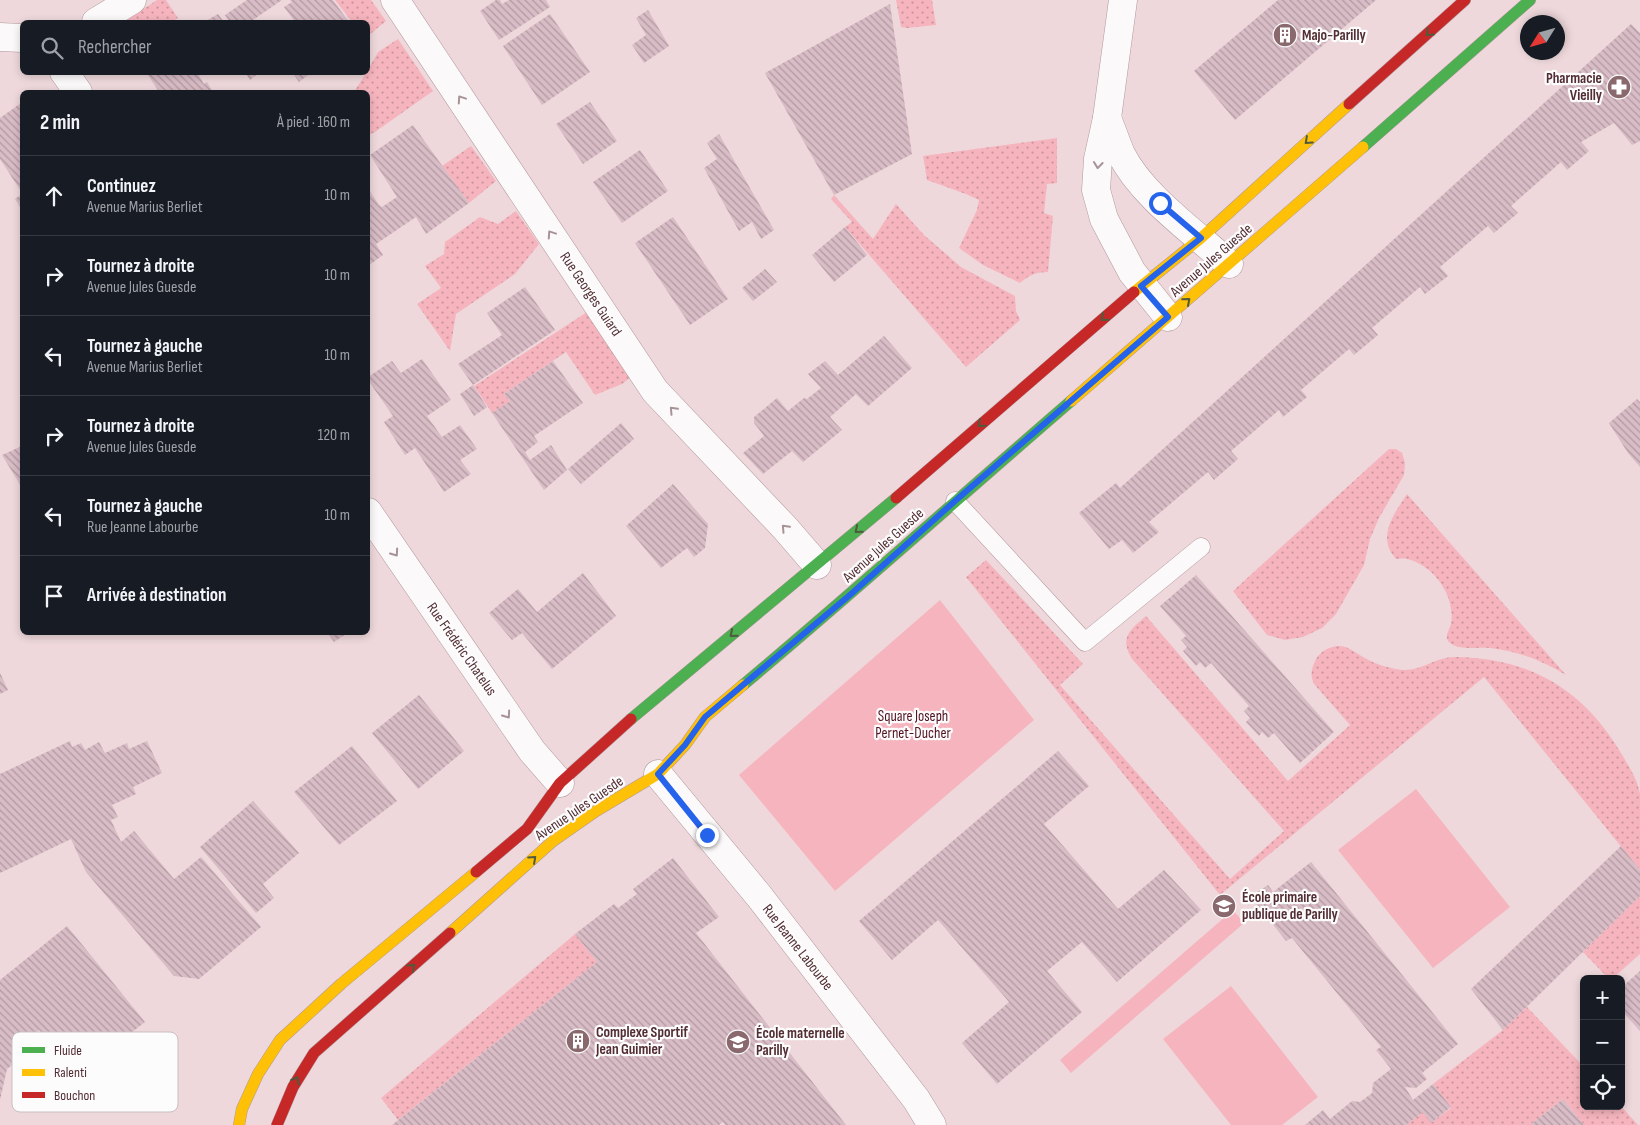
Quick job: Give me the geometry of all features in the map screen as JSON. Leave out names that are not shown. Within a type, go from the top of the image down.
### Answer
[{"type":"street","points":[[99,20],[132,0]]},
{"type":"street","name":"Rue Georges Guiard","points":[[395,0],[655,390],[817,564]]},
{"type":"street","points":[[1123,0],[1108,118],[1098,159],[1096,190],[1104,219],[1132,272],[1141,286],[1168,317]]},
{"type":"street","name":"Avenue Jules Guesde","points":[[239,1125],[242,1109],[258,1074],[280,1040],[341,984],[527,829],[560,783],[620,728],[817,564],[1141,286],[1201,238],[1465,0]]},
{"type":"street","name":"Avenue Jules Guesde","points":[[277,1125],[284,1104],[297,1078],[314,1053],[553,841],[596,811],[658,774],[685,745],[705,717],[851,594],[955,501],[1530,0]]},
{"type":"street","points":[[0,37],[20,38]]},
{"type":"street","points":[[66,75],[77,90]]},
{"type":"street","points":[[1108,118],[1122,154],[1141,183],[1160,203],[1229,264]]},
{"type":"street","name":"Rue Frédéric Chatelus","points":[[370,515],[532,751],[560,783]]},
{"type":"street","name":"Rue Jeanne Labourbe","points":[[658,774],[759,896],[916,1098],[932,1125]]},
{"type":"lane","points":[[955,501],[1085,642],[1201,547]]},
{"type":"green space","points":[[157,0],[166,0],[178,18],[175,20],[127,20]]},
{"type":"green space","points":[[335,0],[371,0],[386,21],[370,34],[370,20],[350,20]]},
{"type":"green space","points":[[896,0],[932,0],[936,25],[901,27]]},
{"type":"green space","points":[[398,39],[433,91],[370,134],[370,90],[355,90],[365,75],[370,75],[370,66],[378,52]]},
{"type":"green space","points":[[1057,138],[1057,183],[1047,184],[1044,213],[1053,216],[1048,272],[1033,274],[1020,283],[983,265],[959,248],[977,210],[979,200],[927,180],[923,156]]},
{"type":"green space","points":[[471,146],[496,181],[469,203],[442,166]]},
{"type":"green space","points":[[834,195],[873,239],[896,204],[924,235],[961,267],[1015,296],[1016,311],[1020,320],[966,367],[845,227],[852,222],[831,199]]},
{"type":"green space","points":[[516,211],[539,244],[515,274],[456,314],[450,351],[417,304],[441,288],[425,266],[444,254],[445,242],[480,217],[498,224]]},
{"type":"green space","points":[[587,312],[631,377],[622,384],[595,395],[566,352],[504,394],[510,401],[492,413],[474,386]]},
{"type":"green space","points":[[1389,449],[1396,449],[1402,453],[1405,463],[1404,475],[1379,518],[1370,539],[1364,565],[1336,614],[1322,628],[1303,637],[1285,640],[1267,635],[1233,591]]},
{"type":"green space","points":[[1407,494],[1566,675],[1521,654],[1490,648],[1463,648],[1449,642],[1447,636],[1452,614],[1450,603],[1441,584],[1434,575],[1417,562],[1396,559],[1390,551],[1387,542],[1389,526]]},
{"type":"green space","points":[[986,560],[1083,664],[1060,685],[1230,879],[1284,831],[1132,659],[1126,645],[1126,639],[1131,630],[1146,616],[1288,781],[1350,725],[1314,684],[1312,678],[1312,669],[1316,659],[1320,653],[1330,648],[1344,647],[1379,665],[1404,670],[1455,657],[1482,659],[1507,663],[1552,681],[1590,711],[1621,753],[1635,778],[1640,794],[1640,870],[1484,677],[1220,895],[966,577]]},
{"type":"green space","name":"Square Joseph Pernet-Ducher","points":[[940,600],[1034,720],[835,891],[739,775]]},
{"type":"green space","points":[[1416,789],[1510,907],[1433,968],[1338,850]]},
{"type":"green space","points":[[1640,896],[1640,954],[1616,975],[1605,975],[1583,952]]},
{"type":"green space","points":[[1233,910],[1244,923],[1071,1073],[1060,1060]]},
{"type":"green space","points":[[575,934],[597,962],[398,1120],[381,1098]]},
{"type":"green space","points":[[1231,986],[1318,1097],[1282,1125],[1231,1125],[1163,1039]]},
{"type":"green space","points":[[1527,1007],[1580,1063],[1580,1110],[1625,1110],[1638,1125],[1584,1125],[1563,1099],[1530,1125],[1406,1125],[1423,1112],[1432,1122],[1451,1108],[1433,1084],[1503,1030]]},
{"type":"building","points":[[247,0],[282,0],[253,20],[229,20],[225,15]]},
{"type":"building","points":[[290,0],[333,0],[348,20],[294,20],[284,7],[292,2]]},
{"type":"building","points":[[496,0],[500,0],[502,4],[509,0],[546,0],[550,7],[499,40],[480,11]]},
{"type":"building","name":"Majo-Parilly","points":[[1278,0],[1376,0],[1235,120],[1194,71]]},
{"type":"building","points":[[890,4],[912,154],[834,195],[765,73]]},
{"type":"building","points":[[648,10],[669,46],[644,63],[632,45],[646,35],[636,18]]},
{"type":"building","points":[[218,14],[222,20],[208,20]]},
{"type":"building","points":[[550,14],[590,72],[542,105],[503,46]]},
{"type":"building","points":[[1631,24],[1640,33],[1640,141],[1632,145],[1614,123],[1581,142],[1589,151],[1567,170],[1561,162],[1511,206],[1518,213],[1494,233],[1488,226],[1440,267],[1448,276],[1425,294],[1420,287],[1372,328],[1378,335],[1354,355],[1349,349],[1301,390],[1307,397],[1283,417],[1279,410],[1231,451],[1238,459],[1214,480],[1208,472],[1149,522],[1159,532],[1133,553],[1122,540],[1109,549],[1079,513],[1116,483],[1120,488]]},
{"type":"building","points":[[148,75],[199,75],[204,84],[207,82],[212,90],[158,90]]},
{"type":"building","points":[[247,75],[256,75],[250,80]]},
{"type":"building","points":[[294,75],[308,75],[299,82]]},
{"type":"building","points":[[590,102],[617,141],[583,164],[556,124]]},
{"type":"building","points":[[20,104],[20,190],[0,159],[0,118]]},
{"type":"building","points":[[413,125],[469,203],[426,234],[416,217],[376,244],[383,255],[370,265],[370,191],[382,207],[397,197],[370,155]]},
{"type":"building","points":[[719,134],[774,230],[761,239],[752,222],[739,231],[704,168],[717,159],[707,143]]},
{"type":"building","points":[[640,150],[668,191],[622,223],[593,182]]},
{"type":"building","points":[[20,195],[20,207],[15,199]]},
{"type":"building","points":[[673,217],[728,299],[690,325],[635,243]]},
{"type":"building","points":[[845,227],[867,255],[834,282],[812,255]]},
{"type":"building","points":[[765,269],[777,282],[753,301],[742,288]]},
{"type":"building","points":[[525,287],[555,330],[473,385],[458,364],[502,335],[487,313]]},
{"type":"building","points":[[884,336],[912,368],[868,406],[856,394],[830,417],[842,430],[803,462],[792,451],[763,474],[743,453],[764,436],[754,423],[754,417],[777,398],[788,411],[804,398],[807,399],[821,388],[808,374],[825,361],[838,375]]},
{"type":"building","points":[[422,359],[451,400],[427,416],[442,437],[460,425],[477,449],[460,460],[471,474],[444,492],[415,448],[405,455],[384,422],[393,416],[370,383],[370,376],[392,361],[401,373]]},
{"type":"building","points":[[553,361],[583,403],[534,436],[538,442],[525,452],[530,460],[551,445],[567,470],[544,490],[492,413],[510,401],[504,394]]},
{"type":"building","points":[[473,385],[487,407],[474,416],[460,394]]},
{"type":"building","points":[[1637,399],[1640,402],[1640,467],[1628,453],[1609,423]]},
{"type":"building","points":[[621,423],[634,439],[581,484],[568,469]]},
{"type":"building","points":[[20,447],[20,485],[2,455]]},
{"type":"building","points":[[673,484],[708,524],[705,548],[694,557],[687,548],[661,568],[626,526]]},
{"type":"building","points":[[583,573],[616,616],[552,669],[522,633],[512,640],[489,613],[518,589],[537,612]]},
{"type":"building","points":[[1196,575],[1334,732],[1300,763],[1274,733],[1268,738],[1262,732],[1259,736],[1246,722],[1250,718],[1244,711],[1249,706],[1211,663],[1205,668],[1200,662],[1196,666],[1183,651],[1187,647],[1181,640],[1186,636],[1160,606]]},
{"type":"building","points":[[329,635],[344,635],[334,642]]},
{"type":"building","points":[[0,673],[8,690],[0,694]]},
{"type":"building","points":[[419,695],[464,751],[418,789],[372,733]]},
{"type":"building","points":[[70,741],[72,747],[81,743],[85,750],[99,742],[105,753],[127,743],[129,749],[147,741],[162,773],[133,787],[136,794],[112,805],[118,817],[111,820],[121,842],[134,831],[174,879],[201,857],[261,927],[199,979],[174,976],[86,872],[71,839],[0,873],[0,774]]},
{"type":"building","points":[[352,746],[397,801],[339,845],[294,792]]},
{"type":"building","points":[[1058,751],[1089,786],[1044,824],[1118,909],[1164,870],[1201,910],[1117,982],[1082,942],[1047,971],[1082,1012],[997,1084],[962,1043],[1009,1002],[938,920],[892,960],[859,921]]},
{"type":"building","points":[[253,801],[299,853],[263,884],[274,898],[256,913],[200,847]]},
{"type":"building","points":[[1621,846],[1640,870],[1640,896],[1503,1030],[1471,989]]},
{"type":"building","points":[[673,858],[719,917],[696,933],[846,1125],[725,1125],[723,1122],[719,1125],[392,1125],[597,962],[575,934],[614,904],[618,908],[637,894],[633,889]]},
{"type":"building","points":[[1311,862],[1458,1044],[1422,1073],[1427,1079],[1416,1088],[1405,1087],[1413,1100],[1433,1084],[1451,1107],[1431,1123],[1423,1112],[1406,1125],[1305,1125],[1323,1110],[1330,1119],[1352,1101],[1360,1102],[1372,1093],[1373,1083],[1391,1069],[1376,1050],[1381,1047],[1292,938],[1286,941],[1256,903],[1257,892],[1268,885],[1273,892]]},
{"type":"building","points":[[67,926],[145,1022],[132,1032],[41,1032],[39,1030],[37,1032],[12,1032],[12,1065],[7,1069],[0,1100],[0,980]]},
{"type":"building","points":[[1640,971],[1640,1031],[1625,1014],[1625,984]]},
{"type":"building","points":[[1563,1099],[1584,1125],[1530,1125]]},
{"type":"traffic: fast","points":[[1363,147],[1530,0]]},
{"type":"traffic: fast","points":[[743,685],[1071,401]]},
{"type":"traffic: fast","points":[[631,719],[896,498]]},
{"type":"traffic: slow","points":[[1134,292],[1201,238],[1349,104]]},
{"type":"traffic: slow","points":[[1071,401],[1363,147]]},
{"type":"traffic: slow","points":[[450,933],[553,841],[596,811],[658,774],[685,745],[705,717],[743,685]]},
{"type":"traffic: slow","points":[[239,1125],[242,1109],[258,1074],[280,1040],[341,984],[476,872]]},
{"type":"traffic: jam","points":[[1349,104],[1465,0]]},
{"type":"traffic: jam","points":[[896,498],[1134,292]]},
{"type":"traffic: jam","points":[[476,872],[527,829],[560,783],[631,719]]},
{"type":"traffic: jam","points":[[277,1125],[293,1087],[314,1053],[450,933]]},
{"type":"place","name":"Majo-Parilly","points":[[1285,35]]},
{"type":"place","name":"Pharmacie Vieilly","points":[[1619,87]]},
{"type":"place","name":"École primaire publique de Parilly","points":[[1224,906]]},
{"type":"place","name":"Complexe Sportif Jean Guimier","points":[[578,1041]]},
{"type":"place","name":"École maternelle Parilly","points":[[738,1042]]},
{"type":"route","points":[[707,835],[658,774],[685,745],[705,717],[851,594],[955,501],[1168,317],[1141,286],[1201,238],[1160,203]]}]
